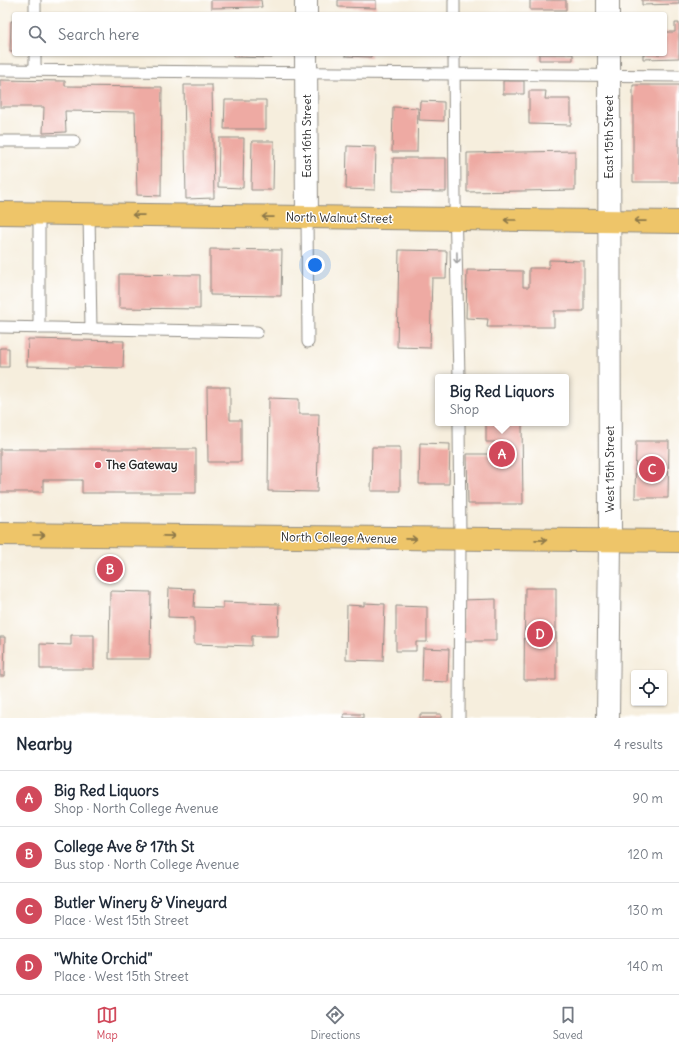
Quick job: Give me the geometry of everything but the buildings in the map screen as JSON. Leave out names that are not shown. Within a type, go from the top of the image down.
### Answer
[{"type":"main road","name":"North Walnut Street","points":[[0,214],[679,222]]},
{"type":"main road","name":"North College Avenue","points":[[0,534],[679,541]]},
{"type":"street","points":[[306,0],[306,12]]},
{"type":"street","points":[[608,0],[608,12]]},
{"type":"street","name":"East 16th Street","points":[[306,64],[307,217]]},
{"type":"street","name":"East 15th Street","points":[[609,65],[609,220]]},
{"type":"street","name":"West 15th Street","points":[[608,718],[610,541],[609,220]]},
{"type":"lane","points":[[35,0],[35,12]]},
{"type":"lane","points":[[454,0],[454,12]]},
{"type":"lane","points":[[35,56],[35,70]]},
{"type":"lane","points":[[454,56],[459,374]]},
{"type":"lane","points":[[0,70],[306,64],[454,74],[609,65],[679,76]]},
{"type":"lane","points":[[0,142],[74,141]]},
{"type":"lane","points":[[39,214],[39,328]]},
{"type":"lane","points":[[89,214],[91,329]]},
{"type":"lane","points":[[307,217],[308,342]]},
{"type":"lane","points":[[0,327],[257,332]]},
{"type":"lane","points":[[459,718],[460,426]]},
{"type":"place","name":"Big Red Liquors","points":[[502,454]]},
{"type":"place","name":"The Gateway","points":[[98,465]]},
{"type":"place","name":"Butler Winery & Vineyard","points":[[652,469]]},
{"type":"place","name":"College Ave & 17th St","points":[[110,569]]},
{"type":"place","name":"\"White Orchid\"","points":[[540,634]]}]
